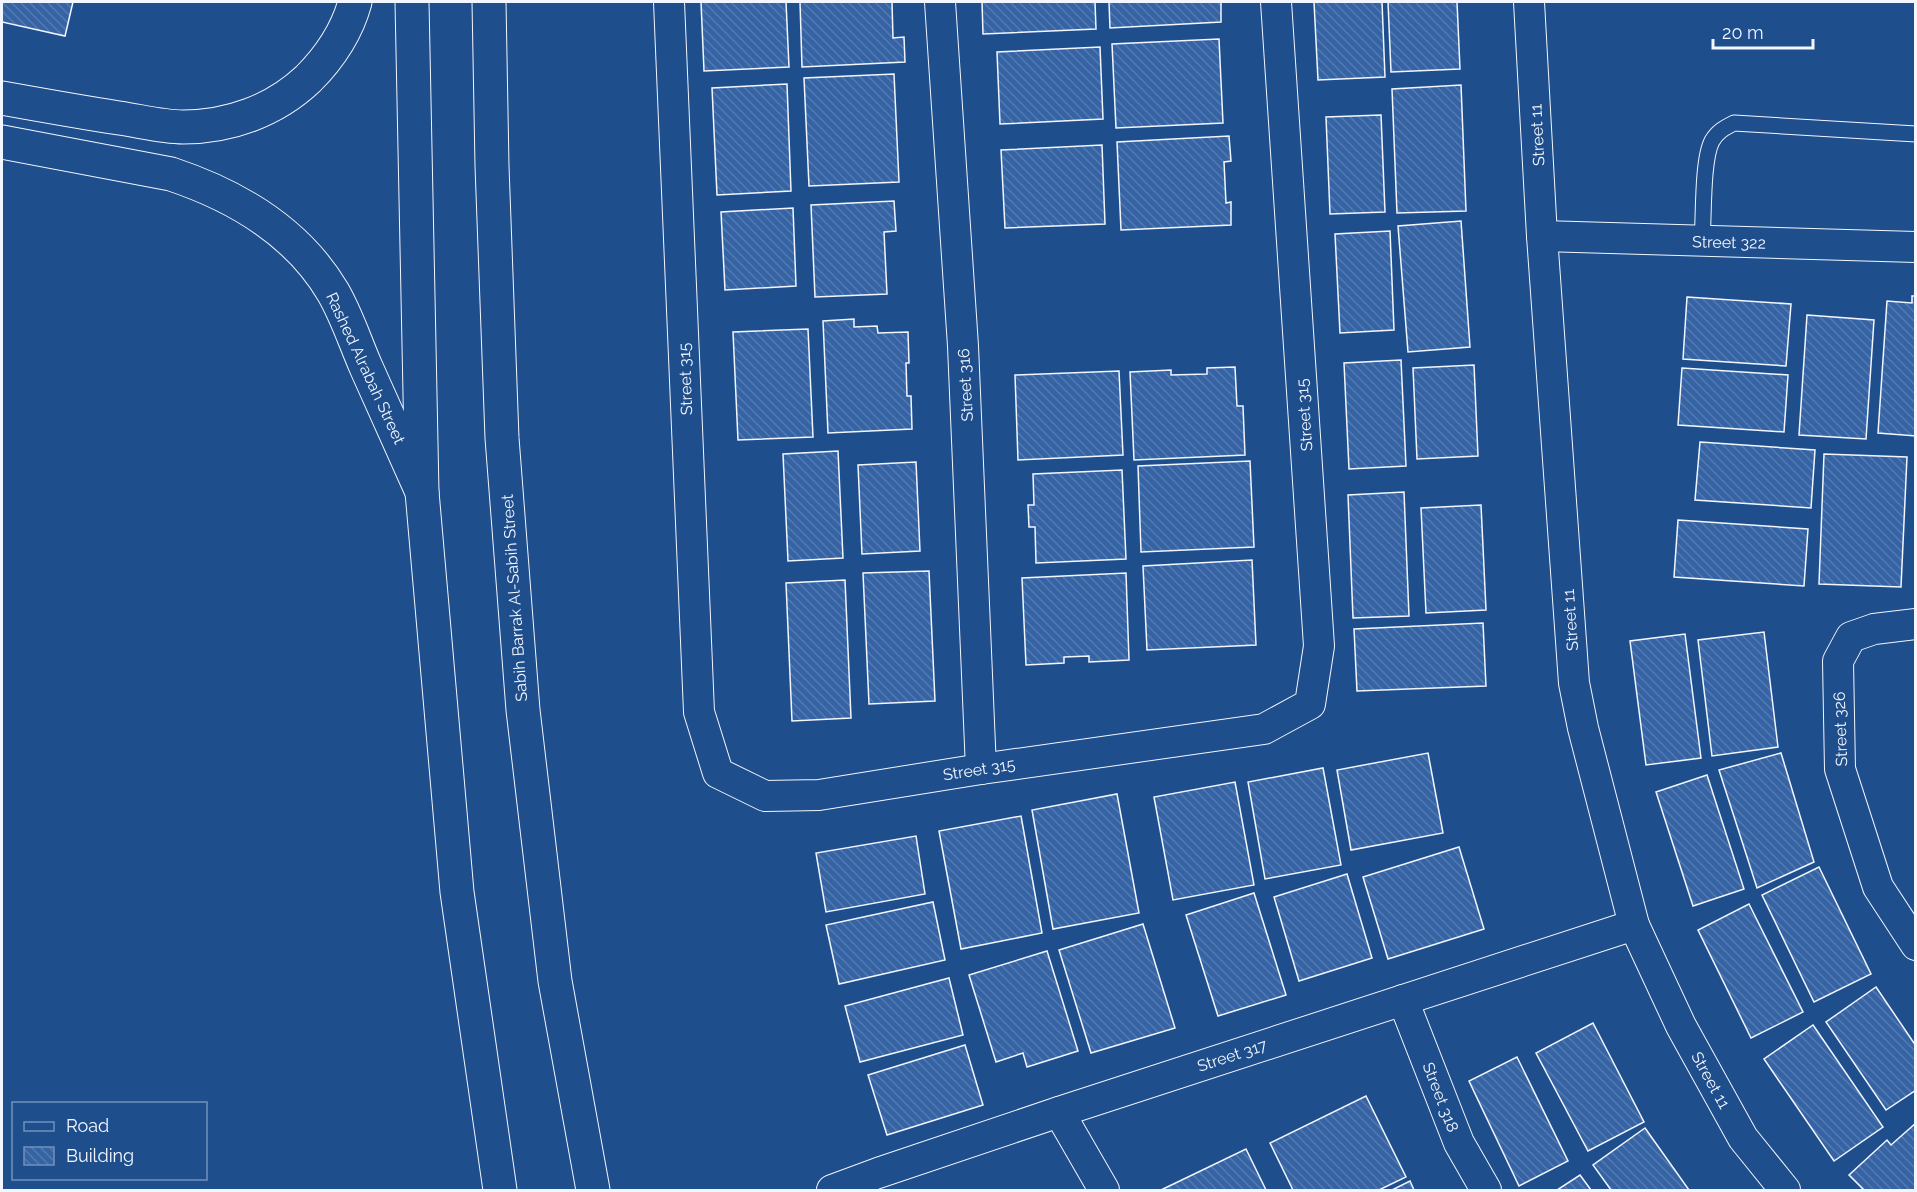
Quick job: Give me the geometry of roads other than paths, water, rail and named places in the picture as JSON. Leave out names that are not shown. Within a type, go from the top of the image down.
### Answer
[{"type":"main road","points":[[2,98],[76,112],[181,127],[211,126],[241,118],[270,107],[295,90],[317,69],[336,45],[351,18],[355,2]]},
{"type":"main road","points":[[412,2],[422,492],[457,892],[500,1191]]},
{"type":"main road","name":"Sabih Barrak Al-Sabih Street","points":[[489,2],[502,438],[523,710],[555,981],[593,1191]]},
{"type":"main road","name":"Rashed Alrabah Street","points":[[2,142],[171,174],[238,201],[274,225],[306,256],[333,291],[422,492]]},
{"type":"street","name":"Street 315","points":[[669,2],[699,712],[718,773],[765,796],[819,795],[981,769],[1264,729],[1310,704],[1319,646],[1276,2]]},
{"type":"street","name":"Street 316","points":[[940,2],[963,346],[981,769]]},
{"type":"street","name":"Street 11","points":[[1529,2],[1542,236],[1574,682],[1583,728],[1634,925],[1681,1026],[1743,1138],[1785,1191]]},
{"type":"street","name":"Street 322","points":[[1542,236],[1916,247]]},
{"type":"street","name":"Street 326","points":[[1916,624],[1874,629],[1851,637],[1838,661],[1840,769],[1878,887],[1916,945]]},
{"type":"street","name":"Street 317","points":[[832,1191],[878,1173],[1059,1112],[1634,925]]},
{"type":"street","name":"Street 318","points":[[1403,1000],[1459,1143],[1486,1191]]},
{"type":"street","points":[[1059,1112],[1104,1191]]},
{"type":"lane","points":[[1702,241],[1707,153],[1713,139],[1722,129],[1734,123],[1916,134]]}]
